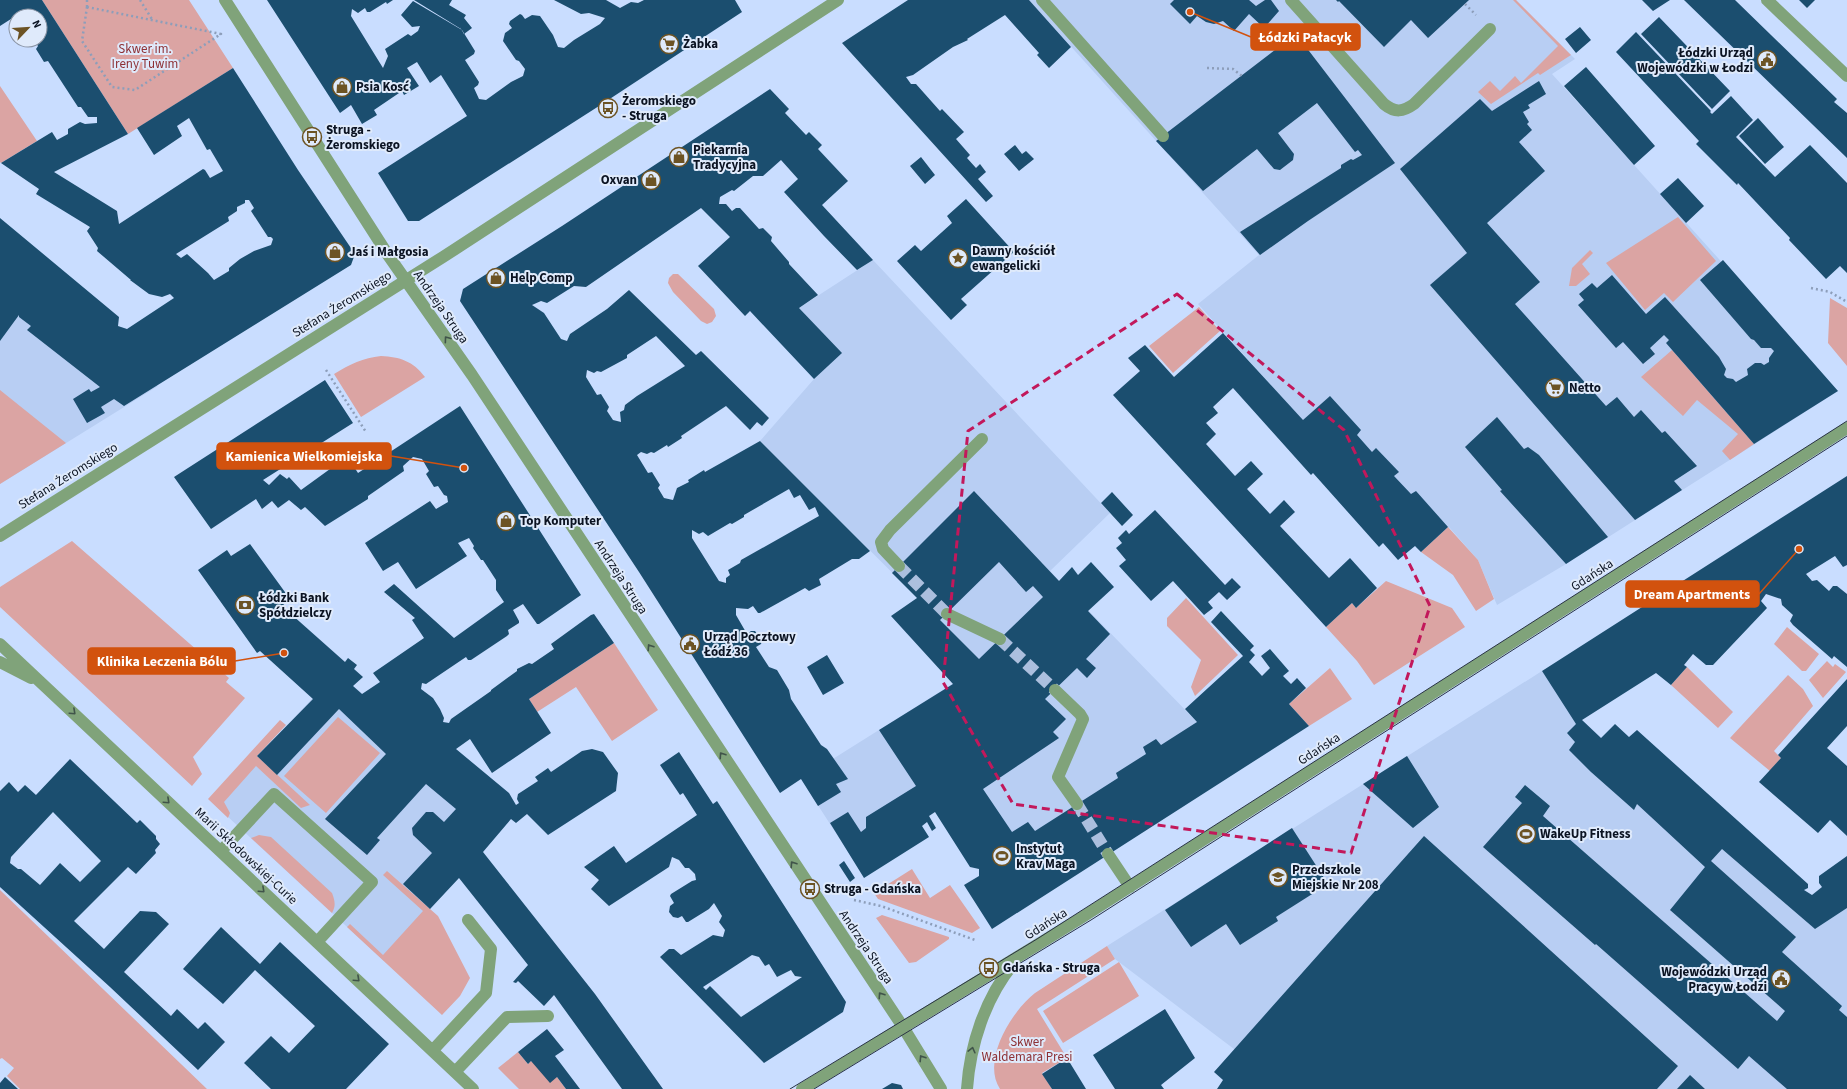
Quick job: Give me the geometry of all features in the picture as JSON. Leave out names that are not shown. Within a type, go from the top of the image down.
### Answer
[{"type":"street","name":"Andrzeja Struga","points":[[225,0],[405,280],[472,375],[903,1028],[941,1089]]},
{"type":"street","name":"Stefana Żeromskiego","points":[[0,536],[405,280],[838,0]]},
{"type":"street","points":[[1042,0],[1163,136]]},
{"type":"street","points":[[1291,0],[1391,110],[1399,111],[1414,104],[1490,29]]},
{"type":"street","points":[[1767,0],[1847,76]]},
{"type":"street","name":"Gdańska","points":[[802,1089],[1021,956],[1847,428]]},
{"type":"street","points":[[899,566],[883,549],[881,542],[890,530],[982,439]]},
{"type":"street","points":[[947,614],[1000,638]]},
{"type":"street","name":"Marii Skłodowskiej-Curie","points":[[0,644],[473,1089]]},
{"type":"street","points":[[0,662],[45,685]]},
{"type":"street","points":[[1055,690],[1080,714],[1083,719],[1058,777],[1077,804]]},
{"type":"street","points":[[221,852],[274,794],[372,882],[317,942]]},
{"type":"street","points":[[1108,854],[1130,887]]},
{"type":"street","points":[[432,1050],[486,993],[491,950],[468,920]]},
{"type":"street","points":[[967,1089],[969,1062],[982,1018],[999,984],[1021,956]]},
{"type":"street","points":[[455,1072],[506,1017],[548,1016]]},
{"type":"path","points":[[87,0],[82,41],[112,87],[135,90],[221,34],[87,7]]},
{"type":"path","points":[[140,0],[152,21]]},
{"type":"path","points":[[1207,68],[1233,69],[1242,76]]},
{"type":"path","points":[[1811,288],[1830,292],[1847,302]]},
{"type":"path","points":[[326,370],[366,432]]},
{"type":"path","points":[[854,900],[881,906],[975,940]]},
{"type":"highlighted area","points":[[1177,294],[1344,430],[1430,606],[1351,853],[1013,804],[943,682],[968,431]]},
{"type":"shaded area","points":[[1029,0],[1516,0],[1575,59],[1552,74],[1838,391],[1566,564],[1497,605],[1478,560],[1449,527],[1421,552],[1198,304],[1259,255]]},
{"type":"shaded area","points":[[0,260],[158,386],[0,484]]},
{"type":"shaded area","points":[[873,260],[1110,513],[1050,571],[1197,722],[1030,903],[957,792],[852,858],[801,779],[984,664],[760,441],[814,379],[841,353],[799,308]]},
{"type":"shaded area","points":[[1542,671],[1576,723],[1582,720],[1722,849],[1815,929],[1847,908],[1847,1089],[1282,1089],[1234,1049],[1115,959],[1107,946]]},
{"type":"shaded area","points":[[337,672],[509,821],[384,961],[214,804]]},
{"type":"green space","name":"Skwer im. Ireny Tuwim","points":[[42,0],[189,0],[233,68],[128,134]]},
{"type":"green space","points":[[1513,0],[1516,0],[1571,55],[1540,75],[1538,73],[1491,104],[1478,92],[1490,81],[1500,91],[1515,76],[1521,83],[1558,46]]},
{"type":"green space","points":[[0,86],[37,141],[1,163],[0,162]]},
{"type":"green space","points":[[1678,217],[1716,261],[1673,302],[1664,293],[1645,310],[1606,263]]},
{"type":"green space","points":[[1590,250],[1593,253],[1582,264],[1590,274],[1576,286],[1569,286],[1572,268]]},
{"type":"green space","points":[[673,274],[678,274],[714,309],[716,316],[712,322],[707,324],[701,321],[673,292],[668,283],[669,278]]},
{"type":"green space","points":[[1830,298],[1847,308],[1847,366],[1828,343]]},
{"type":"green space","points":[[1199,307],[1220,331],[1173,373],[1149,346]]},
{"type":"green space","points":[[1672,350],[1754,444],[1730,460],[1722,451],[1738,434],[1697,400],[1683,416],[1641,377]]},
{"type":"green space","points":[[381,356],[394,357],[406,361],[416,367],[425,377],[361,417],[334,374],[357,362],[368,358]]},
{"type":"green space","points":[[0,390],[66,443],[0,484]]},
{"type":"green space","points":[[1448,527],[1478,560],[1494,599],[1476,611],[1453,575],[1421,552]]},
{"type":"green space","points":[[72,541],[229,678],[226,682],[245,698],[193,757],[202,774],[192,786],[0,607],[0,587]]},
{"type":"green space","points":[[1386,581],[1452,608],[1465,627],[1374,685],[1357,661],[1326,627],[1352,603],[1356,608]]},
{"type":"green space","points":[[1186,598],[1238,655],[1195,696],[1191,687],[1201,660],[1167,626],[1167,618]]},
{"type":"green space","points":[[1787,627],[1819,654],[1806,671],[1802,671],[1774,644]]},
{"type":"green space","points":[[614,643],[658,710],[612,741],[576,687],[537,712],[529,699]]},
{"type":"green space","points":[[1827,661],[1833,667],[1835,664],[1846,672],[1823,698],[1809,680]]},
{"type":"green space","points":[[1687,667],[1733,712],[1718,728],[1671,685]]},
{"type":"green space","points":[[1330,668],[1352,699],[1309,726],[1289,704]]},
{"type":"green space","points":[[1788,675],[1803,689],[1813,706],[1774,751],[1781,758],[1770,771],[1730,738]]},
{"type":"green space","points":[[338,717],[380,753],[326,813],[284,776]]},
{"type":"green space","points":[[280,720],[286,725],[257,756],[310,805],[301,808],[256,766],[224,802],[230,813],[228,818],[208,799]]},
{"type":"green space","points":[[259,835],[271,837],[332,893],[335,903],[332,913],[251,838]]},
{"type":"green space","points":[[912,869],[930,898],[950,885],[980,928],[972,933],[878,899],[874,893]]},
{"type":"green space","points":[[387,871],[438,916],[470,978],[460,996],[442,1015],[347,927],[350,924],[383,955],[423,911],[383,875]]},
{"type":"green space","points":[[0,890],[207,1089],[20,1089],[7,1076],[14,1068],[2,1058],[0,1059]]},
{"type":"green space","points":[[882,915],[949,937],[949,939],[916,962],[909,963],[876,918]]},
{"type":"green space","name":"Skwer Waldemara Presi","points":[[1107,946],[1115,959],[1037,1009],[1067,1058],[1042,1073],[1052,1089],[1000,1089],[995,1077],[994,1064],[1002,1037],[1017,1012],[1035,993]]},
{"type":"green space","points":[[1119,962],[1139,996],[1063,1043],[1043,1011]]},
{"type":"green space","points":[[518,1052],[528,1064],[531,1061],[557,1077],[566,1089],[519,1089],[498,1068]]},
{"type":"building","points":[[0,0],[42,0],[47,8],[8,8],[8,21],[0,26]]},
{"type":"building","points":[[267,0],[393,0],[387,4],[386,2],[370,12],[367,12],[365,8],[358,13],[352,9],[351,16],[383,68],[388,56],[385,49],[408,34],[411,36],[418,31],[420,26],[412,27],[401,15],[413,1],[462,30],[475,51],[474,54],[465,60],[479,82],[474,88],[479,99],[486,100],[511,82],[523,76],[525,69],[519,61],[516,60],[503,41],[505,33],[512,28],[509,24],[510,21],[520,14],[525,19],[532,15],[540,16],[553,35],[558,47],[564,48],[600,24],[605,18],[589,13],[581,14],[554,0],[606,0],[620,8],[631,2],[638,3],[644,0],[735,0],[742,12],[599,106],[419,221],[408,221],[378,173],[467,116],[441,75],[430,83],[417,62],[407,68],[419,86],[404,95],[402,91],[374,110],[377,115],[362,124],[351,105],[340,113]]},
{"type":"building","points":[[414,0],[452,0],[449,5],[466,15],[464,18],[472,28],[464,34],[460,27],[461,29]]},
{"type":"building","points":[[908,0],[1029,0],[1071,47],[1049,68],[1037,55],[1039,53],[1005,15],[967,39],[968,40],[953,47],[913,75],[906,77],[911,84],[916,84],[940,111],[942,109],[964,132],[956,139],[970,155],[967,158],[976,168],[980,164],[986,172],[978,179],[993,196],[986,202],[842,43]]},
{"type":"building","points":[[1174,0],[1249,0],[1256,6],[1265,0],[1271,0],[1279,11],[1264,28],[1249,14],[1234,31],[1223,21],[1214,24],[1206,22],[1197,16],[1190,24],[1170,4]]},
{"type":"building","points":[[1336,0],[1469,0],[1428,38],[1411,20],[1384,47],[1339,1],[1338,2]]},
{"type":"building","points":[[1642,0],[1670,0],[1653,11]]},
{"type":"building","points":[[1684,0],[1735,0],[1837,99],[1834,102],[1847,113],[1847,158]]},
{"type":"building","points":[[1799,0],[1815,0],[1807,8]]},
{"type":"building","points":[[48,9],[128,134],[54,172],[117,211],[119,224],[203,169],[210,178],[223,171],[210,149],[207,150],[189,118],[177,126],[182,136],[154,155],[137,128],[233,68],[298,170],[355,254],[351,265],[124,406],[114,399],[101,407],[105,413],[87,423],[73,399],[89,389],[91,392],[100,387],[27,330],[31,326],[19,317],[19,315],[0,341],[0,218],[119,317],[118,326],[127,329],[174,298],[170,294],[162,297],[149,294],[130,280],[97,251],[98,248],[87,231],[90,227],[36,194],[39,189],[1,163],[52,132],[57,140],[68,134],[68,129],[80,122],[85,124],[97,123],[97,117],[88,117],[81,107],[78,107],[48,61],[44,62],[36,49],[48,48]],"holes":[[[245,200],[249,200],[254,208],[251,211],[268,237],[273,239],[271,245],[254,251],[240,259],[229,268],[229,271],[214,280],[187,254],[181,258],[176,254],[229,221],[228,217],[237,211],[237,207],[245,203]]]},
{"type":"building","points":[[1659,17],[1730,91],[1712,109],[1641,34]]},
{"type":"building","points":[[1580,27],[1591,40],[1576,53],[1565,39]]},
{"type":"building","points":[[1636,32],[1711,111],[1710,112],[1712,114],[1731,96],[1753,120],[1736,137],[1775,177],[1810,145],[1847,183],[1847,273],[1840,266],[1826,279],[1738,183],[1737,185],[1696,144],[1699,141],[1616,52]]},
{"type":"building","points":[[1296,34],[1395,163],[1260,255],[1240,232],[1341,168],[1341,165],[1362,155],[1358,150],[1355,152],[1317,103],[1278,133],[1294,154],[1293,160],[1280,170],[1274,169],[1257,149],[1203,191],[1156,141]]},
{"type":"building","points":[[1586,67],[1655,146],[1634,165],[1564,86]]},
{"type":"building","points":[[1539,81],[1546,94],[1528,105],[1530,108],[1523,112],[1529,122],[1527,124],[1532,130],[1519,142],[1545,171],[1487,223],[1540,282],[1515,304],[1606,406],[1617,397],[1634,417],[1641,410],[1662,433],[1665,431],[1697,466],[1674,481],[1682,490],[1635,520],[1430,285],[1467,253],[1400,169],[1480,99],[1492,111]]},
{"type":"building","points":[[770,89],[789,109],[785,113],[806,135],[809,132],[822,145],[818,149],[848,181],[822,205],[873,260],[857,270],[784,192],[798,179],[781,160],[763,176],[753,176],[734,191],[732,190],[720,197],[719,204],[726,204],[732,211],[736,208],[740,208],[759,229],[763,228],[772,237],[771,241],[789,262],[789,264],[818,295],[799,308],[842,353],[814,379],[750,311],[745,316],[698,266],[730,237],[701,208],[586,287],[574,286],[547,303],[541,301],[532,305],[544,313],[561,339],[567,341],[570,334],[607,309],[629,290],[696,355],[701,351],[769,418],[762,426],[757,422],[750,430],[726,406],[681,436],[682,438],[668,447],[667,445],[654,453],[651,452],[647,454],[641,452],[637,455],[648,473],[652,472],[660,485],[658,488],[664,498],[673,500],[677,488],[689,482],[688,480],[760,441],[870,551],[859,559],[852,559],[819,579],[821,585],[809,591],[805,588],[760,613],[758,613],[753,606],[748,609],[736,608],[736,615],[747,634],[751,631],[755,631],[762,641],[761,644],[756,647],[769,667],[777,670],[789,690],[791,699],[821,745],[827,749],[848,779],[836,784],[841,792],[818,806],[801,779],[780,793],[639,572],[460,301],[463,289],[562,226]],"holes":[[[656,336],[685,366],[625,405],[624,410],[620,412],[621,422],[613,420],[607,411],[609,407],[601,394],[597,395],[586,377],[587,370],[594,373],[597,371],[601,372],[627,358],[627,355]],[[789,489],[794,498],[800,495],[809,510],[815,507],[819,516],[741,560],[740,563],[728,570],[730,575],[726,578],[726,583],[719,581],[692,538],[692,530],[699,534],[703,532],[708,536],[730,523],[732,524],[744,517],[744,515]]]},
{"type":"building","points":[[1758,118],[1784,147],[1765,164],[1739,136]]},
{"type":"building","points":[[1015,145],[1022,154],[1026,151],[1034,159],[1019,171],[1004,154]]},
{"type":"building","points":[[921,157],[935,175],[925,184],[910,166]]},
{"type":"building","points":[[1678,178],[1704,206],[1686,223],[1660,194]]},
{"type":"building","points":[[966,199],[1014,252],[961,299],[967,305],[951,320],[897,261],[915,245],[921,251],[952,223],[947,216]]},
{"type":"building","points":[[1723,260],[1838,391],[1754,444],[1666,343],[1669,340],[1664,335],[1650,348],[1655,354],[1643,364],[1623,342],[1616,348],[1578,305],[1584,300],[1579,294],[1592,283],[1597,288],[1612,275],[1646,314],[1665,297],[1719,357],[1726,369],[1724,375],[1736,382],[1748,375],[1747,369],[1755,363],[1761,363],[1764,365],[1769,362],[1769,358],[1774,351],[1771,348],[1761,348],[1754,340],[1751,339],[1700,280]]},
{"type":"building","points":[[1223,333],[1303,420],[1330,396],[1361,430],[1357,435],[1372,452],[1376,448],[1399,472],[1394,476],[1411,494],[1416,491],[1448,527],[1421,552],[1415,546],[1398,560],[1383,543],[1379,547],[1313,473],[1311,475],[1233,388],[1213,407],[1218,413],[1206,423],[1216,434],[1206,444],[1235,476],[1251,461],[1263,474],[1247,489],[1270,514],[1284,500],[1295,512],[1280,526],[1329,578],[1350,558],[1377,588],[1356,608],[1352,603],[1326,627],[1113,395],[1140,371],[1128,358],[1145,345],[1174,377]]},
{"type":"building","points":[[325,380],[353,423],[263,480],[269,485],[280,474],[287,479],[289,477],[301,490],[330,469],[326,464],[334,458],[338,463],[347,456],[358,473],[460,406],[581,595],[539,624],[537,624],[523,604],[513,610],[519,623],[508,630],[509,634],[507,636],[471,660],[468,660],[466,657],[426,684],[422,683],[421,689],[433,698],[444,718],[443,722],[449,723],[451,719],[491,691],[517,671],[517,669],[529,663],[532,664],[554,649],[551,644],[591,615],[594,614],[614,643],[529,699],[551,733],[492,773],[470,739],[456,749],[509,793],[516,805],[519,803],[517,799],[518,794],[538,781],[535,777],[548,768],[551,772],[582,751],[592,749],[603,752],[618,773],[616,791],[548,835],[527,814],[516,823],[511,819],[483,852],[595,994],[663,1089],[622,1089],[554,995],[544,1006],[518,981],[516,983],[513,982],[528,965],[459,878],[430,909],[403,884],[432,853],[413,835],[412,828],[426,812],[433,812],[444,822],[456,809],[426,784],[377,838],[380,840],[367,855],[325,819],[386,754],[339,709],[277,775],[257,756],[313,699],[260,651],[257,653],[198,570],[227,550],[231,556],[250,544],[290,599],[282,606],[345,662],[348,658],[357,665],[354,669],[363,677],[353,686],[362,694],[380,682],[373,673],[424,638],[412,620],[415,618],[384,592],[394,584],[454,638],[504,602],[496,590],[496,580],[473,548],[474,546],[469,538],[458,543],[467,556],[416,589],[398,562],[383,571],[365,543],[430,501],[436,509],[448,502],[447,496],[444,495],[438,486],[434,487],[426,474],[429,471],[422,459],[413,457],[403,466],[404,471],[368,496],[368,499],[325,526],[305,507],[301,510],[289,500],[278,508],[272,501],[262,509],[256,499],[211,529],[174,477]]},
{"type":"building","points":[[1497,417],[1524,449],[1528,447],[1539,455],[1608,537],[1566,564],[1500,491],[1502,490],[1465,447]]},
{"type":"building","points":[[1847,476],[1847,565],[1843,567],[1835,556],[1806,574],[1812,581],[1817,580],[1829,591],[1833,586],[1837,586],[1847,594],[1847,667],[1834,656],[1832,659],[1793,625],[1790,621],[1793,615],[1782,605],[1781,599],[1766,594],[1761,601],[1767,608],[1713,665],[1706,665],[1693,654],[1684,665],[1687,667],[1671,685],[1656,673],[1582,720],[1601,738],[1615,724],[1629,737],[1637,730],[1808,884],[1808,888],[1804,890],[1812,895],[1822,887],[1819,883],[1819,876],[1847,856],[1847,908],[1815,929],[1722,849],[1711,861],[1796,937],[1782,952],[1842,1006],[1839,1010],[1847,1017],[1847,1089],[1787,1089],[1749,1056],[1738,1069],[1483,847],[1522,803],[1515,797],[1525,785],[1550,806],[1543,816],[1777,1021],[1785,1011],[1670,910],[1705,867],[1637,804],[1634,810],[1591,772],[1569,750],[1575,742],[1567,733],[1576,724],[1542,671]]},
{"type":"building","points":[[974,491],[1059,581],[1072,567],[1078,575],[1091,562],[1114,587],[1088,611],[1110,634],[1086,659],[1096,668],[1087,678],[1077,668],[1045,699],[1066,719],[1053,732],[1059,738],[983,789],[1012,832],[1028,822],[1035,831],[1118,778],[1116,773],[1146,754],[1143,747],[1156,739],[1161,745],[1197,722],[1185,709],[1243,656],[1211,622],[1221,611],[1254,646],[1250,650],[1255,655],[1249,662],[1262,676],[1270,668],[1261,656],[1270,649],[1289,671],[1283,676],[1291,684],[1297,678],[1306,688],[1289,704],[1309,726],[992,929],[964,885],[979,876],[979,869],[970,867],[935,812],[929,816],[936,828],[932,831],[927,822],[922,826],[929,837],[864,878],[830,823],[848,812],[861,832],[866,828],[866,817],[916,786],[879,730],[953,684],[891,616],[917,598],[892,573]],"holes":[[[999,562],[1026,592],[1033,586],[1043,597],[979,659],[940,620]]]},
{"type":"building","points":[[1112,492],[1133,515],[1122,526],[1101,503]]},
{"type":"building","points":[[1155,510],[1225,585],[1232,578],[1241,587],[1227,600],[1219,592],[1208,602],[1213,608],[1204,615],[1173,581],[1151,601],[1119,566],[1126,560],[1116,548],[1122,543],[1118,538],[1126,530],[1129,534]]},
{"type":"building","points":[[827,655],[844,683],[823,695],[807,667]]},
{"type":"building","points":[[1847,679],[1847,726],[1827,748],[1847,766],[1847,836],[1830,820],[1818,833],[1759,782],[1781,758],[1778,755]]},
{"type":"building","points":[[679,752],[713,804],[717,801],[846,1002],[843,1012],[764,1063],[660,957],[669,949],[674,949],[681,955],[713,935],[723,937],[725,930],[719,922],[722,916],[714,903],[709,909],[688,922],[686,922],[682,916],[678,918],[673,917],[669,912],[670,906],[674,903],[670,896],[671,894],[696,880],[695,874],[689,868],[685,868],[679,860],[672,857],[669,867],[609,906],[591,889],[599,880],[584,867],[614,846],[626,863],[697,815],[683,793],[680,795],[660,765]],"holes":[[[752,955],[759,957],[765,966],[769,964],[777,977],[791,970],[795,976],[802,977],[741,1017],[710,986],[706,990],[703,987]]]},
{"type":"building","points":[[1407,756],[1439,807],[1413,828],[1363,784]]},
{"type":"building","points":[[70,759],[137,823],[140,820],[156,836],[156,839],[160,844],[155,850],[156,853],[136,874],[128,867],[74,921],[104,949],[140,911],[156,912],[169,924],[124,972],[171,1016],[177,1009],[198,1029],[205,1022],[225,1042],[198,1070],[110,987],[0,887],[0,791],[9,782],[18,792],[25,785],[36,795]],"holes":[[[53,812],[101,861],[80,882],[60,863],[40,885],[21,869],[18,869],[10,863],[11,857]]]},
{"type":"building","points":[[1292,828],[1328,884],[1276,917],[1278,921],[1240,945],[1226,924],[1191,947],[1165,910]]},
{"type":"building","points":[[1424,836],[1678,1066],[1657,1089],[1217,1089],[1223,1080],[1214,1072]]},
{"type":"building","points":[[844,861],[855,878],[850,882],[839,865]]},
{"type":"building","points":[[221,927],[260,964],[280,942],[389,1044],[346,1089],[271,1089],[244,1063],[271,1036],[289,1053],[315,1026],[255,970],[223,1004],[183,969]]},
{"type":"building","points":[[1165,1009],[1195,1058],[1161,1085],[1164,1089],[1115,1089],[1093,1055]]},
{"type":"building","points":[[547,1029],[564,1050],[555,1056],[580,1089],[566,1089],[557,1077],[550,1083],[531,1061],[528,1064],[518,1052]]},
{"type":"building","points":[[1067,1058],[1086,1089],[1052,1089],[1042,1074]]},
{"type":"building","points":[[1690,1075],[1705,1089],[1677,1089]]},
{"type":"building","points":[[5,1077],[18,1089],[0,1089],[0,1083]]},
{"type":"building","points":[[892,1083],[901,1085],[903,1089],[882,1089]]},
{"type":"tunnel","points":[[899,566],[947,614]]},
{"type":"tunnel","points":[[1000,639],[1055,690]]},
{"type":"tunnel","points":[[1077,804],[1108,854]]},
{"type":"tram line","points":[[790,1089],[1037,939],[1847,421]]},
{"type":"tram line","points":[[814,1089],[1091,920],[1847,436]]},
{"type":"place","name":"Łódzki Pałacyk","points":[[1190,12]]},
{"type":"place","name":"Żabka","points":[[669,44]]},
{"type":"place","name":"Łódzki Urząd Wojewódzki w Łodzi","points":[[1767,60]]},
{"type":"place","name":"Psia Kosć","points":[[342,87]]},
{"type":"place","name":"Żeromskiego - Struga","points":[[608,108]]},
{"type":"place","name":"Struga - Żeromskiego","points":[[312,137]]},
{"type":"place","name":"Piekarnia Tradycyjna","points":[[679,157]]},
{"type":"place","name":"Oxvan","points":[[651,180]]},
{"type":"place","name":"Jaś i Małgosia","points":[[335,252]]},
{"type":"place","name":"Dawny kościół ewangelicki","points":[[958,258]]},
{"type":"place","name":"Help Comp","points":[[496,278]]},
{"type":"place","name":"Netto","points":[[1555,388]]},
{"type":"place","name":"Kamienica Wielkomiejska","points":[[464,468]]},
{"type":"place","name":"Top Komputer","points":[[506,521]]},
{"type":"place","name":"Dream Apartments","points":[[1799,549]]},
{"type":"place","name":"Łódzki Bank Spółdzielczy","points":[[245,605]]},
{"type":"place","name":"Urząd Pocztowy Łódź 36","points":[[690,644]]},
{"type":"place","name":"Klinika Leczenia Bólu","points":[[284,653]]},
{"type":"place","name":"WakeUp Fitness","points":[[1526,834]]},
{"type":"place","name":"Instytut Krav Maga","points":[[1002,856]]},
{"type":"place","name":"Przedszkole Miejskie Nr 208","points":[[1278,877]]},
{"type":"place","name":"Struga - Gdańska","points":[[810,889]]},
{"type":"place","name":"Gdańska - Struga","points":[[989,968]]},
{"type":"place","name":"Wojewódzki Urząd Pracy w Łodzi","points":[[1781,979]]}]
